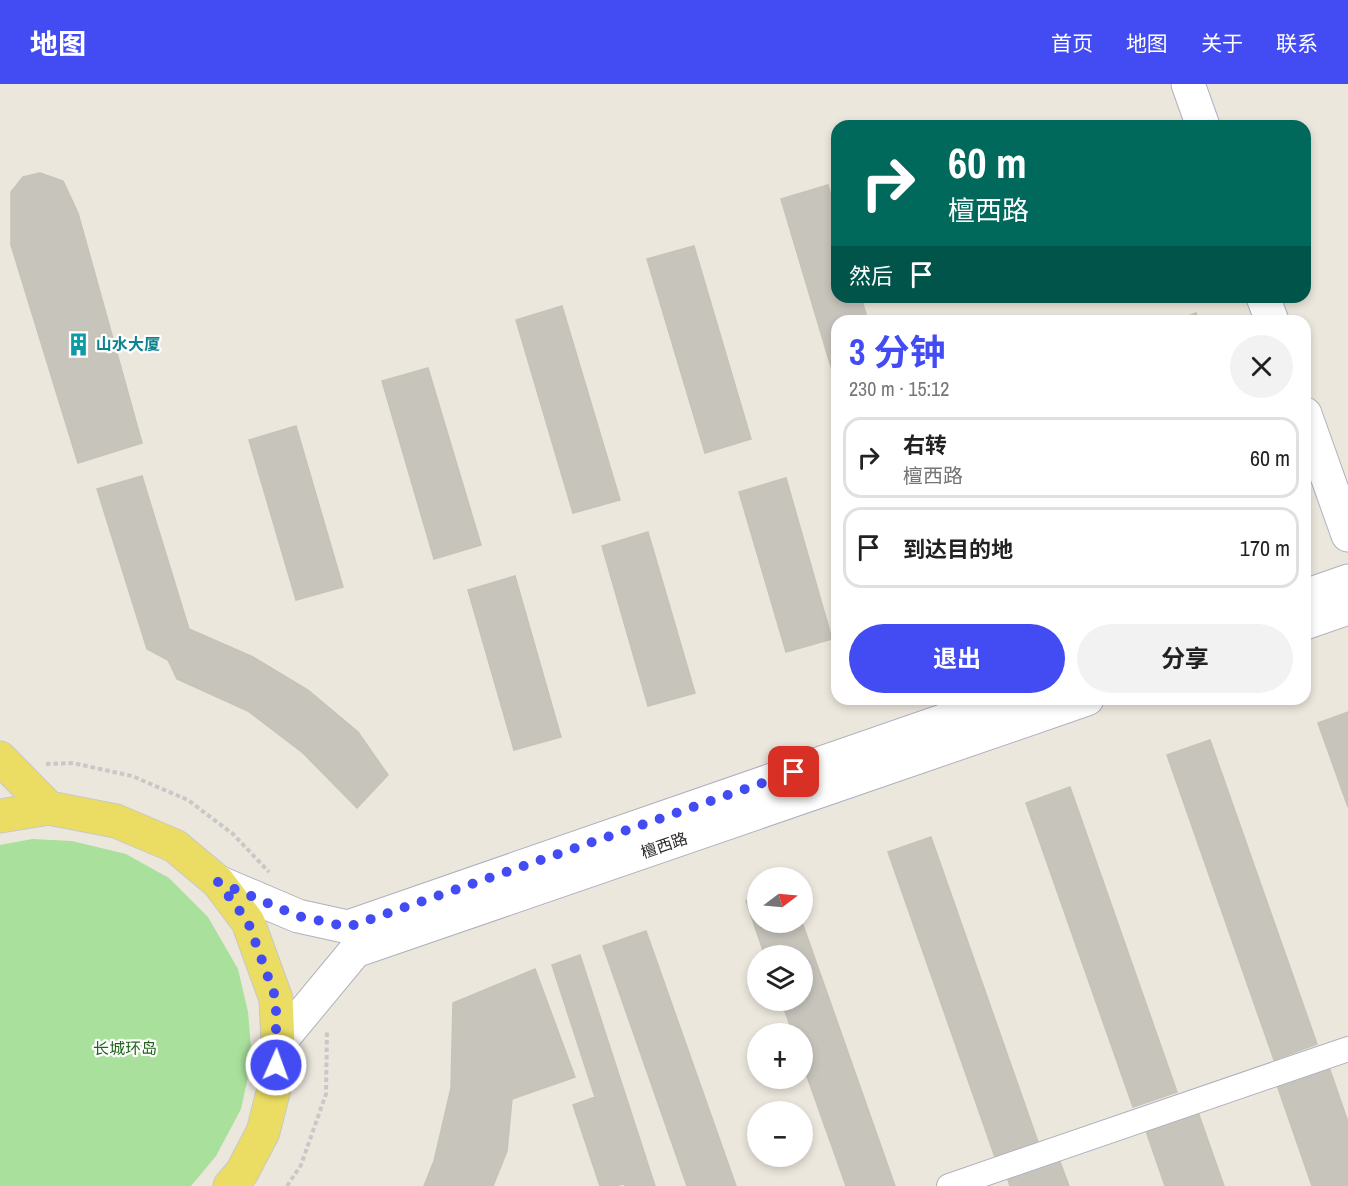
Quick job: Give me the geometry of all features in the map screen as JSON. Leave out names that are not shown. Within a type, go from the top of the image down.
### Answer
[{"type":"main road","points":[[1188,84],[1201,120]]},
{"type":"main road","points":[[1311,431],[1348,535]]},
{"type":"main road","points":[[1311,594],[1348,581]]},
{"type":"main road","points":[[1311,621],[1348,608]]},
{"type":"main road","name":"檀西路","points":[[218,882],[298,916],[348,927],[989,705]]},
{"type":"main road","name":"檀西路","points":[[278,1044],[355,951],[1070,705]]},
{"type":"main road","points":[[0,758],[49,808]]},
{"type":"main road","points":[[0,816],[49,808],[116,821],[175,846],[218,882],[248,922],[276,999],[278,1044],[275,1085],[263,1132],[242,1172],[230,1186]]},
{"type":"street","points":[[949,1186],[1348,1049]]},
{"type":"green space","name":"长城环岛","points":[[32,839],[72,841],[126,854],[169,878],[208,917],[238,969],[248,1012],[252,1059],[241,1109],[216,1156],[191,1186],[0,1186],[0,845]]},
{"type":"building","name":"山水大厦","points":[[40,173],[63,181],[78,213],[142,443],[78,463],[11,245],[11,192],[23,177]]},
{"type":"building","points":[[828,185],[831,196],[831,303],[863,303],[866,315],[831,315],[831,367],[781,199]]},
{"type":"building","points":[[694,246],[751,439],[705,453],[647,259]]},
{"type":"building","points":[[562,306],[620,500],[573,513],[516,320]]},
{"type":"building","points":[[428,368],[481,545],[434,559],[382,381]]},
{"type":"building","points":[[296,426],[343,587],[296,600],[249,440]]},
{"type":"building","points":[[142,476],[189,629],[253,657],[308,690],[358,732],[388,775],[357,808],[303,753],[248,711],[177,679],[168,660],[147,649],[97,489]]},
{"type":"building","points":[[786,478],[831,639],[786,652],[739,492]]},
{"type":"building","points":[[648,532],[695,693],[648,706],[602,546]]},
{"type":"building","points":[[515,576],[561,737],[514,750],[468,590]]},
{"type":"building","points":[[1348,712],[1348,807],[1318,723]]},
{"type":"building","points":[[1210,740],[1317,1044],[1274,1060],[1167,755]]},
{"type":"building","points":[[1070,787],[1177,1092],[1133,1107],[1026,803]]},
{"type":"building","points":[[931,837],[1038,1142],[995,1157],[888,852]]},
{"type":"building","points":[[646,931],[736,1186],[687,1186],[603,946]]},
{"type":"building","points":[[757,933],[806,933],[810,945],[761,945]]},
{"type":"building","points":[[813,953],[895,1186],[846,1186],[812,1089],[813,1023],[789,1023],[785,1011],[813,1011]]},
{"type":"building","points":[[580,955],[655,1186],[625,1186],[624,1183],[617,1186],[600,1186],[573,1105],[595,1097],[552,965]]},
{"type":"building","points":[[535,969],[575,1077],[512,1099],[507,1151],[493,1186],[424,1186],[434,1161],[451,1088],[453,1003]]},
{"type":"building","points":[[1329,1067],[1348,1122],[1348,1186],[1312,1186],[1277,1085]]},
{"type":"building","points":[[1198,1112],[1224,1186],[1165,1186],[1146,1131]]},
{"type":"building","points":[[1059,1159],[1069,1186],[1010,1186],[1007,1177]]},
{"type":"place","name":"山水大厦","points":[[78,344]]},
{"type":"route","points":[[276,1065],[278,1044],[276,999],[248,922],[218,882],[298,916],[348,927],[794,772]]}]
